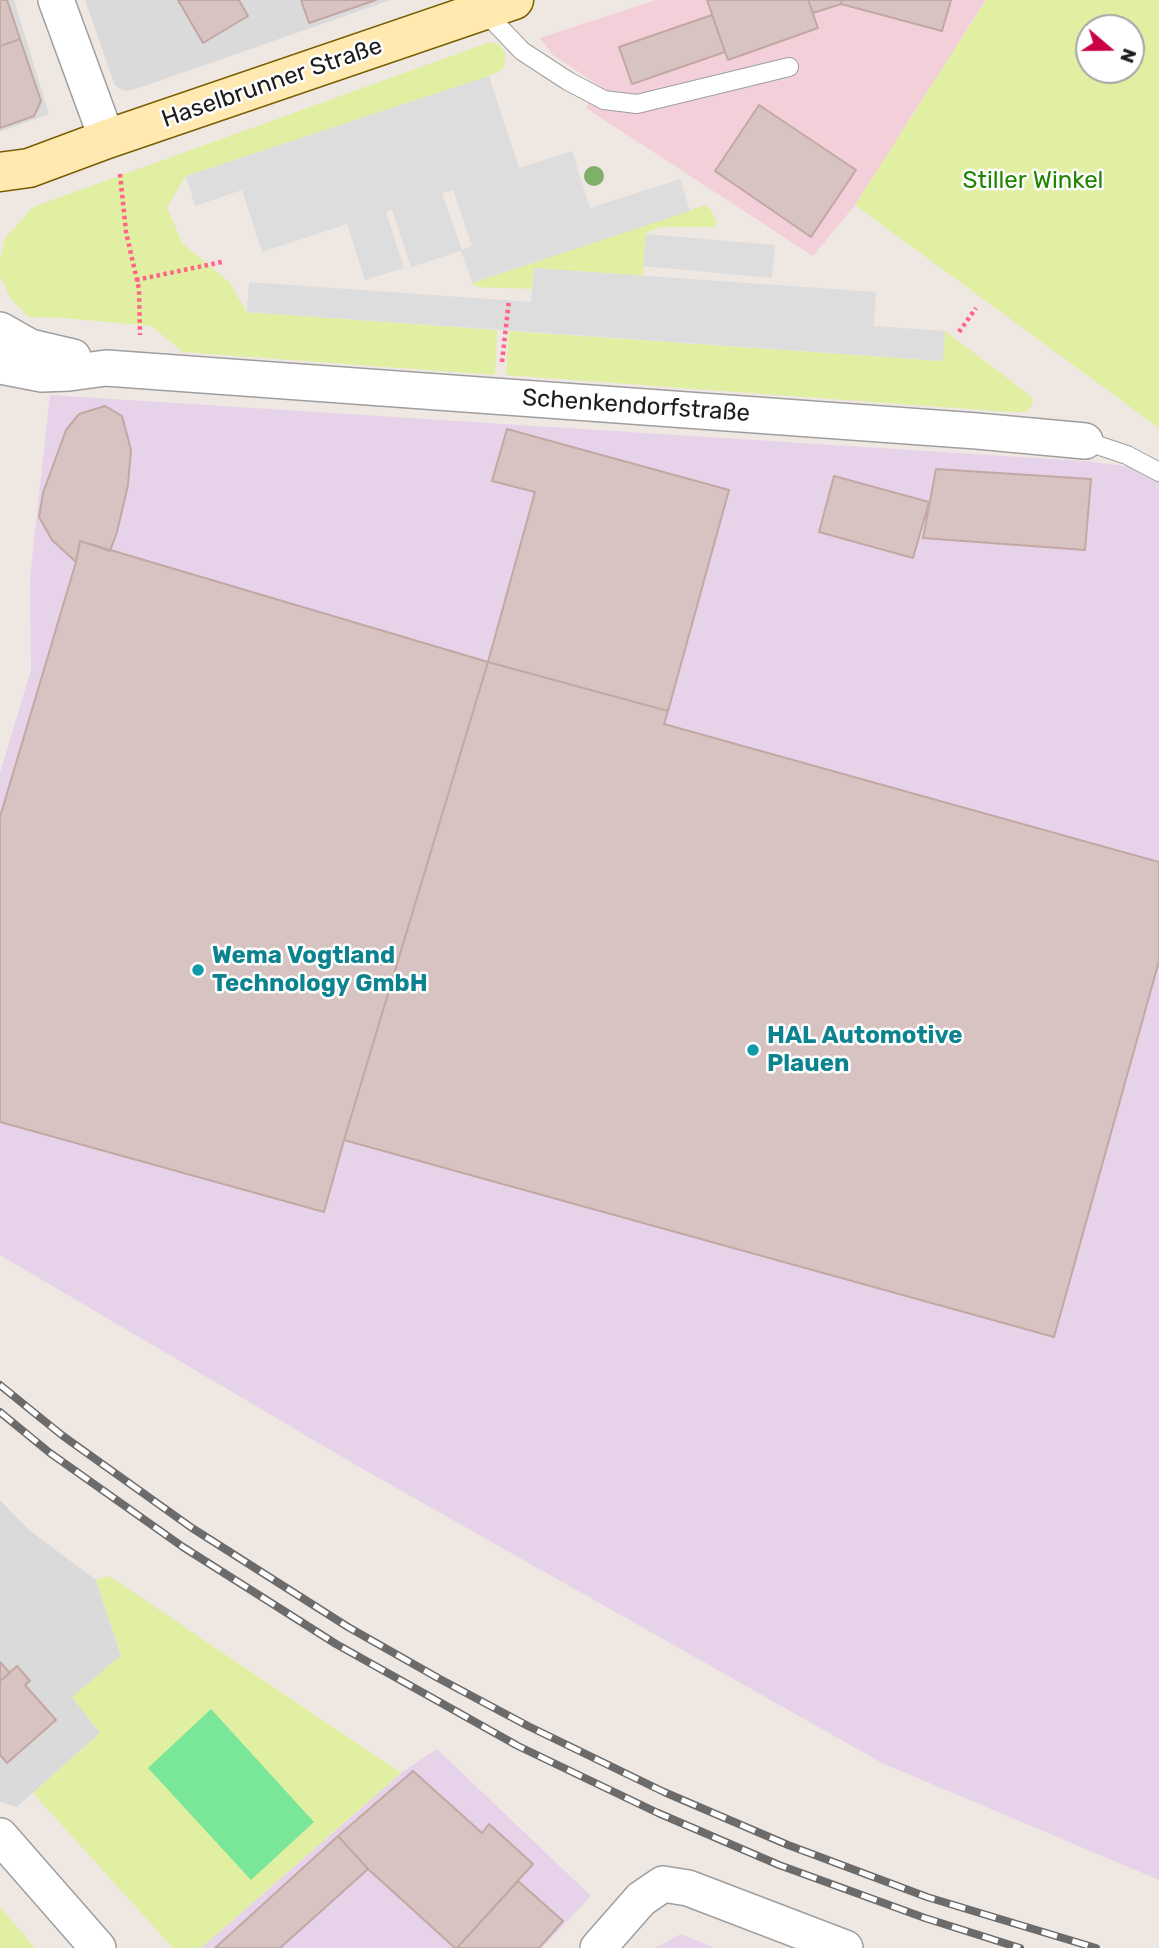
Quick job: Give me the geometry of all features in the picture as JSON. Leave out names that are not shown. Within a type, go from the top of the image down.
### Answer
[{"type":"street","points":[[56,0],[113,154]]},
{"type":"street","name":"Haselbrunner Straße","points":[[0,197],[15,170],[113,154],[499,5]]},
{"type":"street","name":"Schenkendorfstraße","points":[[0,330],[30,347],[79,358],[106,368]]},
{"type":"street","name":"Schenkendorfstraße","points":[[0,366],[42,374],[106,368],[1084,441]]},
{"type":"street","points":[[0,1836],[98,1948]]},
{"type":"street","points":[[598,1948],[641,1899],[663,1884],[688,1888],[845,1948]]},
{"type":"lane","points":[[499,5],[522,51],[568,81],[604,100],[637,104],[789,67]]},
{"type":"lane","name":"Schenkendorfstraße","points":[[1084,441],[1127,454],[1159,472]]},
{"type":"path","points":[[113,154],[139,289],[140,326]]},
{"type":"path","points":[[136,280],[222,262]]},
{"type":"path","points":[[498,396],[509,300]]},
{"type":"path","points":[[959,332],[976,308]]},
{"type":"shaded area","points":[[0,0],[14,0],[49,114],[0,132]]},
{"type":"shaded area","points":[[85,0],[391,0],[125,91],[115,86]]},
{"type":"shaded area","points":[[656,0],[986,0],[855,205],[813,256],[586,108],[600,86],[554,56],[540,38]]},
{"type":"shaded area","points":[[489,76],[519,168],[572,151],[590,208],[680,179],[690,211],[472,283],[461,251],[411,267],[392,209],[386,212],[404,268],[365,280],[347,224],[262,252],[242,190],[195,206],[186,176]],"holes":[[[453,190],[472,246],[462,250],[442,193]]]},
{"type":"shaded area","points":[[646,234],[775,245],[772,278],[643,266]]},
{"type":"shaded area","points":[[534,268],[876,292],[874,326],[945,331],[943,361],[247,312],[249,282],[531,302]]},
{"type":"shaded area","points":[[50,395],[1083,461],[1159,470],[1159,1880],[882,1763],[361,1468],[0,1255],[0,773],[31,670],[30,578]]},
{"type":"shaded area","points":[[0,1500],[29,1530],[96,1580],[121,1656],[73,1697],[100,1733],[17,1807],[0,1802]]},
{"type":"shaded area","points":[[437,1749],[591,1896],[542,1948],[201,1948],[401,1773]]},
{"type":"shaded area","points":[[681,1934],[715,1948],[655,1948]]},
{"type":"green space","name":"Stiller Winkel","points":[[986,0],[1159,0],[1159,428],[855,205]]},
{"type":"green space","points":[[490,42],[500,45],[506,56],[503,69],[489,76],[186,176],[167,207],[182,243],[229,282],[247,312],[497,330],[495,375],[183,352],[151,326],[29,317],[11,299],[0,276],[5,238],[33,207]]},
{"type":"green space","points":[[705,205],[717,222],[714,227],[660,227],[646,233],[643,276],[534,268],[532,289],[477,287],[472,283]]},
{"type":"green space","points":[[509,331],[942,361],[945,331],[1031,396],[1033,404],[1026,412],[1010,412],[506,375]]},
{"type":"green space","points":[[109,1576],[401,1773],[201,1948],[173,1948],[33,1793],[100,1733],[72,1697],[121,1655],[96,1580]]},
{"type":"green space","points":[[211,1709],[314,1822],[251,1880],[148,1768]]},
{"type":"green space","points":[[0,1907],[35,1948],[0,1948]]},
{"type":"building","points":[[0,0],[7,0],[20,39],[0,46]]},
{"type":"building","points":[[178,0],[239,0],[248,16],[203,43]]},
{"type":"building","points":[[301,0],[376,0],[309,23]]},
{"type":"building","points":[[707,0],[808,0],[818,28],[728,60]]},
{"type":"building","points":[[808,0],[842,0],[841,4],[813,13]]},
{"type":"building","points":[[842,0],[951,0],[942,31],[841,4]]},
{"type":"building","points":[[712,15],[725,52],[632,84],[619,47]]},
{"type":"building","points":[[20,39],[41,101],[34,116],[0,128],[0,46]]},
{"type":"building","points":[[759,105],[856,170],[811,237],[715,171]]},
{"type":"building","points":[[105,406],[122,416],[131,450],[128,485],[110,551],[80,541],[76,562],[52,540],[39,517],[43,493],[66,430],[79,414]]},
{"type":"building","points":[[507,429],[729,490],[668,711],[488,662],[535,492],[492,481]]},
{"type":"building","points":[[936,469],[1091,479],[1085,550],[923,538]]},
{"type":"building","points":[[834,476],[929,502],[913,558],[819,532]]},
{"type":"building","name":"Wema Vogtland Technology GmbH","points":[[80,541],[488,662],[324,1212],[0,1122],[0,817]]},
{"type":"building","name":"HAL Automotive Plauen","points":[[488,662],[668,711],[664,724],[1159,862],[1159,961],[1054,1337],[344,1140]]},
{"type":"building","points":[[0,1662],[10,1673],[0,1681]]},
{"type":"building","points":[[17,1666],[30,1681],[25,1685],[56,1720],[7,1763],[0,1755],[0,1681]]},
{"type":"building","points":[[413,1771],[482,1833],[489,1824],[533,1864],[457,1948],[368,1869],[338,1836]]},
{"type":"building","points":[[338,1836],[368,1869],[280,1948],[215,1948]]},
{"type":"building","points":[[518,1881],[563,1921],[539,1948],[457,1948]]},
{"type":"railway","points":[[0,1385],[63,1436],[192,1528],[348,1627],[528,1726],[664,1792],[788,1845],[927,1897],[1096,1948]]},
{"type":"railway","points":[[0,1412],[50,1453],[183,1547],[336,1644],[518,1746],[658,1813],[779,1865],[925,1918],[1020,1948]]},
{"type":"place","name":"Wema Vogtland Technology GmbH","points":[[198,970]]},
{"type":"place","name":"HAL Automotive Plauen","points":[[753,1050]]}]
